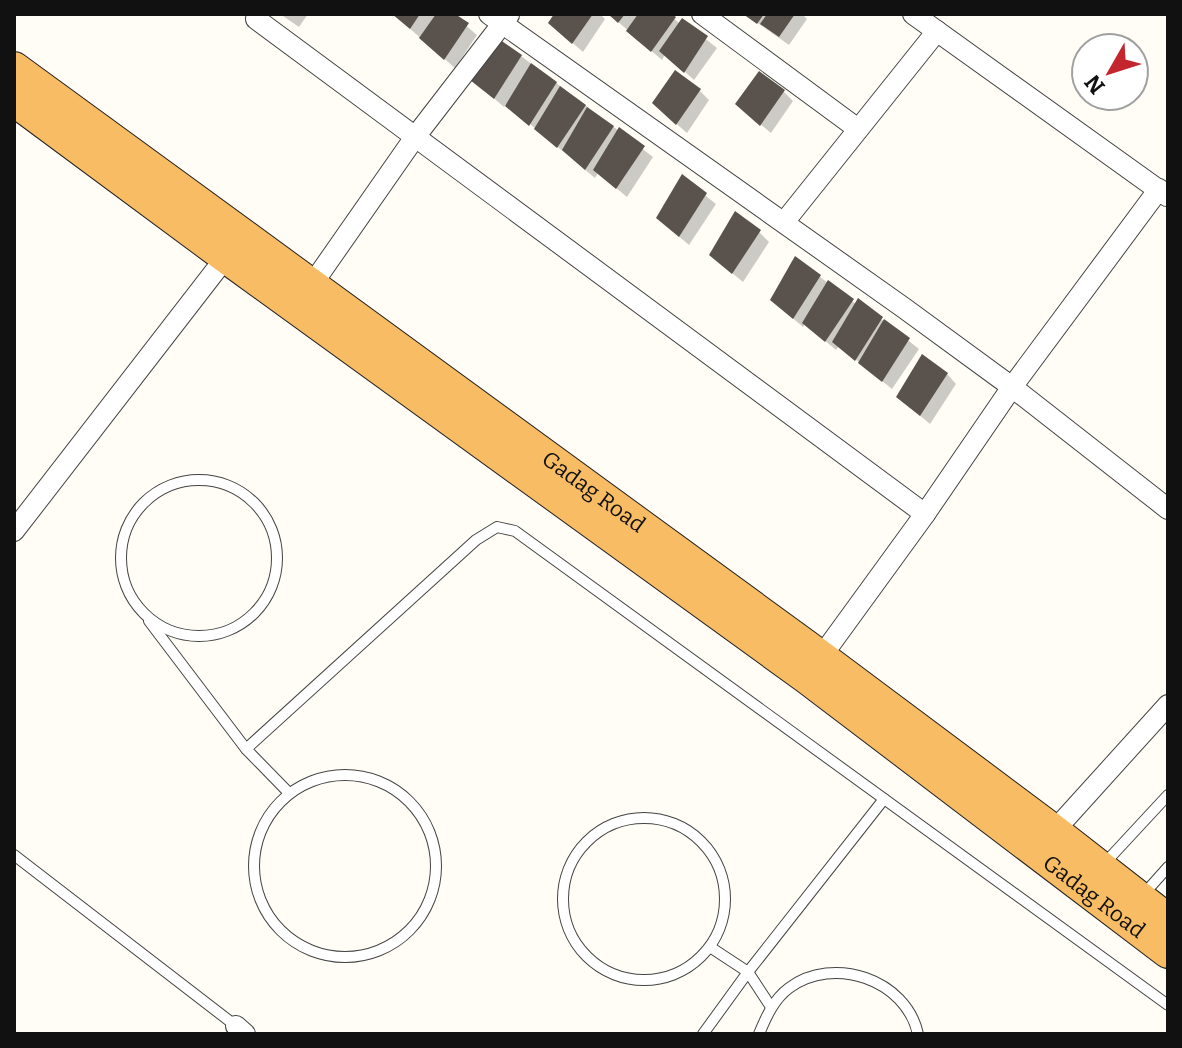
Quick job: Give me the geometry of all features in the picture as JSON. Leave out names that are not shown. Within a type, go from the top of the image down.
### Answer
[{"type":"highway","name":"Gadag Road","points":[[14,68],[821,657],[1054,831],[1094,878]]},
{"type":"highway","name":"Gadag Road","points":[[14,100],[806,677],[1094,878],[1132,909],[1168,952]]},
{"type":"highway","name":"Gadag Road","points":[[1132,909],[1168,920]]},
{"type":"street","points":[[702,14],[858,129]]},
{"type":"street","points":[[821,657],[1012,387],[1163,193],[913,14]]},
{"type":"street","points":[[311,286],[501,17],[1012,387],[1168,509]]},
{"type":"street","points":[[256,19],[925,514]]},
{"type":"street","points":[[785,221],[937,31]]},
{"type":"street","points":[[14,531],[226,257]]},
{"type":"street","points":[[1054,831],[1168,705]]},
{"type":"lane","points":[[145,615],[168,630],[205,637],[231,630],[254,615],[262,605],[274,580],[277,552],[274,534],[260,510],[240,491],[215,481],[175,483],[151,495],[134,514],[123,539],[121,566],[129,593],[145,615],[246,749],[289,793]]},
{"type":"lane","points":[[246,749],[476,540],[497,527],[515,531],[1168,1005]]},
{"type":"lane","points":[[363,776],[393,788],[416,809],[432,837],[436,859],[433,891],[419,919],[408,932],[382,950],[351,957],[309,950],[282,932],[263,906],[254,875],[256,843],[269,814],[289,793],[317,778],[363,776]]},
{"type":"lane","points":[[1094,878],[1168,795]]},
{"type":"lane","points":[[703,1034],[884,799]]},
{"type":"lane","points":[[660,820],[686,830],[707,849],[721,874],[725,893],[722,921],[710,947],[701,958],[677,974],[650,981],[611,974],[588,959],[571,936],[563,907],[565,879],[576,853],[594,834],[619,821],[660,820]]},
{"type":"lane","points":[[14,855],[240,1030]]},
{"type":"lane","points":[[1132,909],[1168,867]]},
{"type":"lane","points":[[710,947],[748,972],[771,1007]]},
{"type":"lane","points":[[759,1034],[771,1007],[789,988],[814,975],[856,973],[882,984],[903,1003],[918,1034]]},
{"type":"building","points":[[392,14],[420,14],[410,29]]},
{"type":"building","points":[[436,14],[455,14],[469,23],[444,60],[419,38]]},
{"type":"building","points":[[554,14],[593,14],[572,44],[548,23]]},
{"type":"building","points":[[608,14],[625,14],[618,23]]},
{"type":"building","points":[[638,14],[672,14],[676,17],[651,52],[626,31]]},
{"type":"building","points":[[743,14],[764,14],[757,24]]},
{"type":"building","points":[[767,14],[795,14],[779,37],[760,24]]},
{"type":"building","points":[[682,18],[708,36],[684,73],[659,51]]},
{"type":"building","points":[[496,37],[522,55],[494,99],[470,80]]},
{"type":"building","points":[[531,63],[557,82],[529,126],[505,106]]},
{"type":"building","points":[[675,70],[701,89],[676,125],[652,103]]},
{"type":"building","points":[[759,71],[785,90],[760,126],[735,104]]},
{"type":"building","points":[[560,86],[586,105],[557,148],[534,129]]},
{"type":"building","points":[[587,107],[614,126],[585,170],[562,150]]},
{"type":"building","points":[[619,127],[645,146],[616,189],[593,170]]},
{"type":"building","points":[[682,174],[707,193],[679,237],[656,218]]},
{"type":"building","points":[[735,211],[761,230],[732,274],[709,255]]},
{"type":"building","points":[[795,256],[821,275],[793,319],[770,300]]},
{"type":"building","points":[[828,280],[854,299],[825,342],[802,323]]},
{"type":"building","points":[[858,298],[883,317],[855,361],[832,342]]},
{"type":"building","points":[[884,319],[910,338],[882,382],[858,363]]},
{"type":"building","points":[[922,354],[948,373],[920,416],[896,397]]}]
